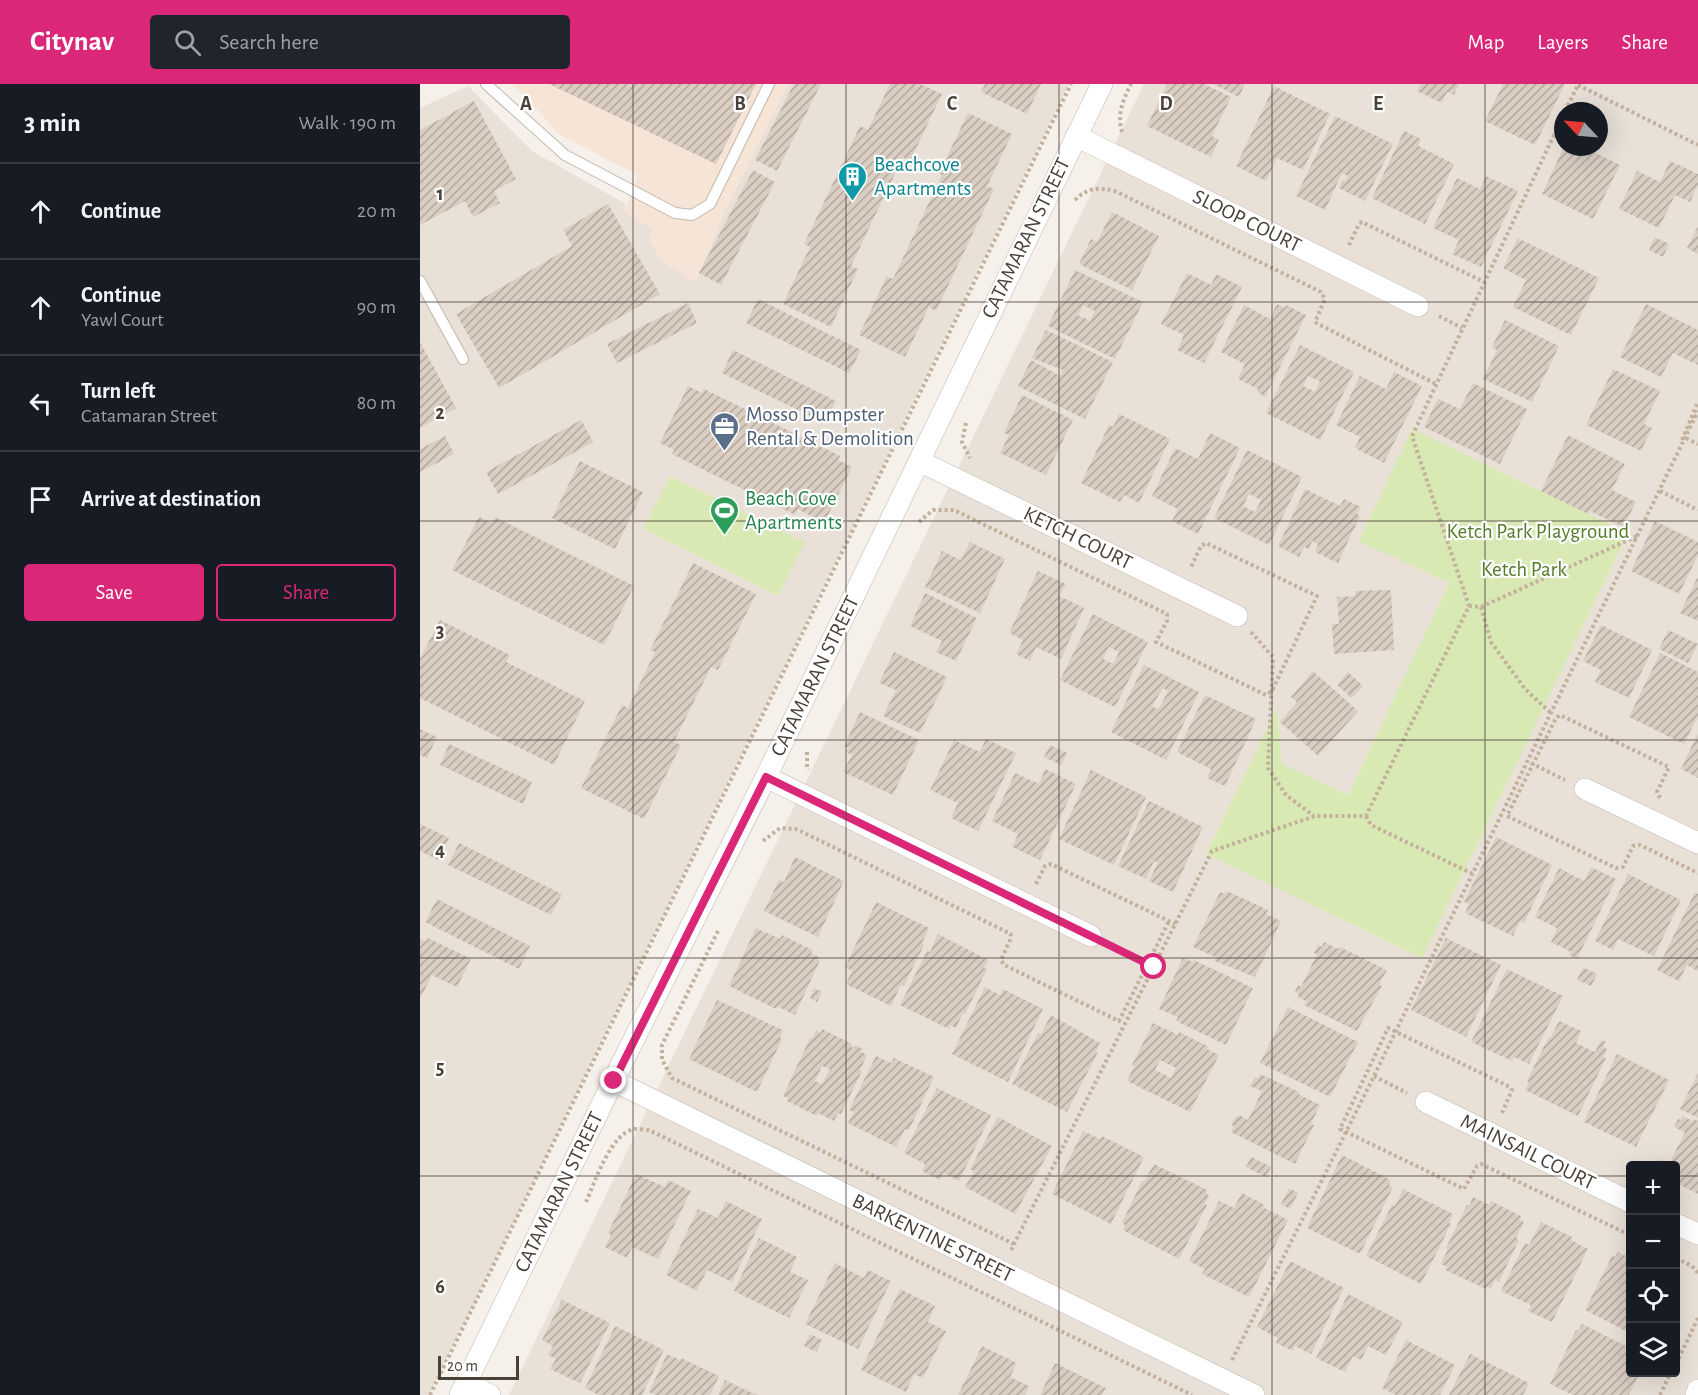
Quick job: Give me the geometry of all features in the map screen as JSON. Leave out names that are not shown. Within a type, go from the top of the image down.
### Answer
[{"type":"street","name":"CATAMARAN STREET","points":[[463,1389],[766,777],[1102,84]]},
{"type":"street","name":"SLOOP COURT","points":[[1076,136],[1418,306]]},
{"type":"street","name":"KETCH COURT","points":[[919,461],[1237,616]]},
{"type":"street","points":[[766,777],[1091,936]]},
{"type":"street","points":[[1585,789],[1698,843]]},
{"type":"street","name":"BARKENTINE STREET","points":[[614,1081],[1254,1395]]},
{"type":"street","name":"MAINSAIL COURT","points":[[1426,1102],[1626,1200]]},
{"type":"street","points":[[1680,1226],[1698,1234]]},
{"type":"street","points":[[463,1389],[490,1395]]},
{"type":"street","points":[[1696,1395],[1698,1390]]},
{"type":"lane","points":[[486,84],[565,155],[675,213],[692,215],[710,204],[769,84]]},
{"type":"lane","points":[[420,281],[463,359]]},
{"type":"path","points":[[430,1395],[1071,84]]},
{"type":"path","points":[[1124,137],[1120,114],[1123,100],[1131,84]]},
{"type":"path","points":[[1569,102],[1578,84],[1698,145]]},
{"type":"path","points":[[1366,816],[1469,606],[1412,436],[1554,135]]},
{"type":"path","points":[[1344,248],[1348,248],[1362,222],[1484,282]]},
{"type":"path","points":[[1659,492],[1698,402]]},
{"type":"path","points":[[1222,1380],[1374,1076],[1698,411]]},
{"type":"path","points":[[1686,438],[1698,444]]},
{"type":"path","points":[[1659,492],[1698,510]]},
{"type":"path","points":[[1469,606],[1480,607],[1637,536]]},
{"type":"path","points":[[1480,607],[1491,642],[1525,689],[1551,713]]},
{"type":"path","points":[[1237,616],[1273,657],[1268,768],[1286,795],[1315,816]]},
{"type":"path","points":[[1527,762],[1585,789]]},
{"type":"path","points":[[1000,1271],[1212,851],[1315,816],[1366,816]]},
{"type":"path","points":[[1366,816],[1371,825],[1473,874]]},
{"type":"path","points":[[759,848],[764,839],[780,828],[796,829],[819,839],[1011,934],[1001,960],[1004,965],[1119,1021],[1169,921]]},
{"type":"path","points":[[718,930],[662,1045],[662,1060],[672,1078],[1014,1244]]},
{"type":"path","points":[[1091,936],[1154,967]]},
{"type":"path","points":[[1374,1076],[1426,1102]]},
{"type":"path","points":[[586,1202],[615,1142],[634,1129],[649,1130],[1192,1395]]},
{"type":"path","points":[[1680,1260],[1692,1266],[1698,1273]]},
{"type":"path","points":[[1680,1356],[1698,1318]]},
{"type":"path","points":[[1660,1395],[1669,1377]]},
{"type":"shaded area","points":[[513,84],[788,84],[727,206],[696,282],[661,261],[649,239],[654,229],[624,212],[638,175],[560,135]]},
{"type":"shaded area","name":"Beach Cove Apartments","points":[[788,84],[1069,84],[429,1395],[420,1395],[420,108],[468,86],[532,151],[626,204],[624,212],[654,229],[695,282],[727,206]]},
{"type":"shaded area","points":[[1144,84],[1698,84],[1698,1395],[509,1395]],"holes":[[[1449,583],[1422,958],[1206,854],[1277,709],[1282,764],[1348,795]]]},
{"type":"green space","name":"Ketch Park","points":[[1412,429],[1628,533],[1422,958],[1206,854],[1277,708],[1282,764],[1348,795],[1449,583],[1359,541]]},
{"type":"green space","name":"Beach Cove Apartments","points":[[670,476],[805,542],[778,596],[643,529]]},
{"type":"building","points":[[549,84],[756,84],[716,164]]},
{"type":"building","points":[[794,84],[821,84],[777,171],[755,160]]},
{"type":"building","name":"Beachcove Apartments","points":[[890,84],[920,84],[942,94],[910,161],[903,157],[851,266],[858,269],[831,327],[783,304],[810,247],[804,244],[860,126],[868,130]]},
{"type":"building","points":[[985,84],[1041,84],[1027,114],[981,92]]},
{"type":"building","points":[[1167,84],[1204,84],[1231,97],[1212,136],[1219,140],[1211,157],[1147,126]]},
{"type":"building","points":[[1213,84],[1245,84],[1239,97]]},
{"type":"building","points":[[1421,84],[1459,84],[1454,95],[1447,92],[1442,103],[1417,91]]},
{"type":"building","points":[[1503,84],[1565,84],[1556,102],[1554,102],[1535,145],[1485,121]]},
{"type":"building","points":[[1274,86],[1330,114],[1303,170],[1277,158],[1266,181],[1236,166]]},
{"type":"building","points":[[474,101],[516,179],[494,191],[500,203],[473,217],[465,201],[420,225],[420,130]]},
{"type":"building","name":"Beachcove Apartments","points":[[968,113],[1012,134],[987,186],[994,189],[936,311],[929,307],[905,357],[859,335],[887,276],[893,279],[942,175],[939,173]]},
{"type":"building","points":[[1335,116],[1393,144],[1365,201],[1339,188],[1342,180],[1345,181],[1348,176],[1342,173],[1325,210],[1296,196]]},
{"type":"building","points":[[1404,131],[1421,139],[1418,146],[1454,164],[1425,224],[1372,198]]},
{"type":"building","points":[[1560,156],[1602,156],[1620,165],[1593,219],[1542,194]]},
{"type":"building","points":[[1670,161],[1698,174],[1698,185],[1690,202],[1675,195],[1659,228],[1619,209],[1637,171],[1660,182]]},
{"type":"building","points":[[753,170],[775,182],[721,285],[699,273]]},
{"type":"building","points":[[1486,176],[1518,191],[1481,267],[1452,254],[1459,240],[1433,228],[1457,178],[1480,189]]},
{"type":"building","points":[[608,204],[660,294],[499,388],[456,314],[572,246],[563,230]]},
{"type":"building","points":[[1112,212],[1159,236],[1132,290],[1079,264],[1091,239],[1097,242]]},
{"type":"building","points":[[1698,226],[1698,254],[1687,248]]},
{"type":"building","points":[[1655,237],[1669,244],[1663,257],[1649,250]]},
{"type":"building","points":[[1518,238],[1599,278],[1571,335],[1513,307],[1526,280],[1503,268]]},
{"type":"building","points":[[1075,270],[1143,302],[1115,359],[1048,326]],"holes":[[[1083,305],[1095,311],[1090,321],[1078,315]]]},
{"type":"building","points":[[1187,273],[1211,285],[1216,274],[1242,287],[1204,363],[1177,350],[1184,335],[1161,324]]},
{"type":"building","points":[[758,299],[861,350],[849,373],[746,323]]},
{"type":"building","points":[[688,303],[697,323],[617,363],[607,344]]},
{"type":"building","points":[[1277,304],[1285,308],[1286,305],[1306,315],[1265,397],[1257,392],[1258,389],[1238,379],[1245,364],[1221,352],[1244,305],[1270,319]]},
{"type":"building","points":[[1646,304],[1698,330],[1698,365],[1673,353],[1661,377],[1620,357]]},
{"type":"building","points":[[1505,320],[1559,346],[1532,402],[1483,379],[1497,350],[1492,347]]},
{"type":"building","points":[[1046,330],[1113,362],[1085,419],[1018,386],[1031,360],[1060,376],[1063,370],[1032,358]]},
{"type":"building","points":[[420,342],[456,408],[420,428]]},
{"type":"building","points":[[1300,345],[1354,372],[1320,440],[1266,413]],"holes":[[[1308,376],[1320,381],[1315,392],[1303,386]]]},
{"type":"building","points":[[733,350],[836,401],[825,423],[722,373]]},
{"type":"building","points":[[1613,369],[1660,391],[1644,424],[1652,428],[1641,451],[1586,425]]},
{"type":"building","points":[[1394,372],[1422,386],[1384,463],[1355,448],[1360,437],[1336,425],[1360,376],[1386,389]]},
{"type":"building","points":[[1473,383],[1527,409],[1500,464],[1424,427],[1438,399],[1460,409]]},
{"type":"building","points":[[688,386],[702,393],[704,389],[840,456],[838,460],[852,467],[824,523],[798,509],[795,515],[672,454],[674,450],[660,443]]},
{"type":"building","points":[[1022,395],[1073,420],[1046,475],[1000,453],[1009,435],[1004,433]]},
{"type":"building","points":[[1119,414],[1170,439],[1139,503],[1124,495],[1120,502],[1081,483],[1109,425],[1113,427]]},
{"type":"building","points":[[581,420],[593,442],[498,494],[486,472]]},
{"type":"building","points":[[1210,433],[1240,448],[1198,534],[1172,521],[1178,509],[1152,496],[1175,448],[1198,459]]},
{"type":"building","points":[[1568,435],[1625,464],[1612,490],[1636,502],[1623,527],[1590,511],[1588,514],[1541,491]]},
{"type":"building","points":[[445,436],[454,454],[420,472],[420,449]]},
{"type":"building","points":[[1247,450],[1302,477],[1269,545],[1214,518]],"holes":[[[1249,494],[1261,500],[1255,512],[1243,506]]]},
{"type":"building","points":[[580,461],[643,492],[615,549],[552,518]]},
{"type":"building","points":[[1305,489],[1340,506],[1344,499],[1361,507],[1357,514],[1360,516],[1338,563],[1315,552],[1318,544],[1312,541],[1309,549],[1304,547],[1299,557],[1278,546]]},
{"type":"building","points":[[479,517],[492,523],[495,517],[634,586],[604,645],[452,570]]},
{"type":"building","points":[[1655,521],[1698,542],[1698,555],[1679,594],[1631,571]]},
{"type":"building","points":[[970,542],[1005,559],[980,613],[925,587],[942,551],[961,560]]},
{"type":"building","name":"Beach Cove Apartments","points":[[693,563],[756,594],[718,670],[711,667],[674,742],[681,745],[644,819],[581,788],[622,705],[628,708],[655,652],[650,650]]},
{"type":"building","points":[[1038,571],[1066,584],[1059,596],[1084,608],[1061,659],[1036,647],[1030,661],[1016,654],[1023,640],[1009,633]]},
{"type":"building","points":[[1698,576],[1698,621],[1680,613]]},
{"type":"building","points":[[1391,590],[1394,650],[1334,654],[1332,624],[1339,624],[1337,597],[1355,596],[1355,591]]},
{"type":"building","points":[[925,593],[977,618],[956,661],[936,652],[942,641],[910,626]]},
{"type":"building","points":[[1093,614],[1148,642],[1115,707],[1060,680]],"holes":[[[1109,647],[1119,652],[1113,664],[1103,659]]]},
{"type":"building","points":[[440,620],[510,655],[506,662],[585,701],[554,765],[420,698],[420,659]]},
{"type":"building","points":[[1601,625],[1652,650],[1629,698],[1595,682],[1601,670],[1583,661]]},
{"type":"building","points":[[1668,630],[1698,644],[1688,663],[1659,649]]},
{"type":"building","points":[[894,652],[947,677],[920,733],[883,716],[896,690],[879,683]]},
{"type":"building","points":[[1660,653],[1698,672],[1698,716],[1684,744],[1629,717]]},
{"type":"building","points":[[1144,665],[1199,692],[1166,760],[1111,732]],"holes":[[[1163,688],[1168,691],[1160,707],[1157,709],[1152,706]]]},
{"type":"building","points":[[1313,671],[1358,711],[1318,756],[1280,722],[1297,702],[1291,697]]},
{"type":"building","points":[[1348,672],[1363,686],[1352,698],[1337,685]]},
{"type":"building","points":[[1205,695],[1256,719],[1225,786],[1207,778],[1211,769],[1177,752]]},
{"type":"building","points":[[860,712],[919,740],[893,795],[843,772],[852,755],[846,752],[849,748],[844,746]]},
{"type":"building","points":[[420,729],[437,737],[427,758],[420,755]]},
{"type":"building","points":[[1698,733],[1698,778],[1681,769]]},
{"type":"building","points":[[986,739],[1016,753],[978,831],[951,818],[958,803],[930,790],[954,740],[980,752]]},
{"type":"building","points":[[449,744],[532,782],[523,804],[440,765]]},
{"type":"building","points":[[1050,745],[1067,753],[1061,765],[1044,757]]},
{"type":"building","points":[[1045,769],[1076,784],[1040,860],[1012,847],[1018,834],[992,821],[1015,773],[1039,784]]},
{"type":"building","points":[[1091,770],[1146,797],[1114,865],[1059,839]]},
{"type":"building","points":[[1149,801],[1203,827],[1173,892],[1149,881],[1158,862],[1154,861],[1146,879],[1118,866]]},
{"type":"building","points":[[420,824],[449,838],[438,860],[420,851]]},
{"type":"building","points":[[1496,837],[1552,865],[1524,923],[1520,921],[1513,936],[1465,913],[1469,904],[1464,902]]},
{"type":"building","points":[[459,843],[562,894],[551,915],[448,865]]},
{"type":"building","points":[[795,857],[844,881],[818,937],[764,911],[779,880],[784,882]]},
{"type":"building","points":[[1591,867],[1616,879],[1577,959],[1569,955],[1571,952],[1551,942],[1557,928],[1535,917],[1559,868],[1584,881]]},
{"type":"building","points":[[1628,874],[1681,900],[1654,956],[1618,939],[1613,950],[1595,941]]},
{"type":"building","points":[[1227,891],[1268,910],[1266,914],[1281,921],[1255,977],[1215,961],[1217,958],[1193,947],[1220,892],[1225,894]]},
{"type":"building","points":[[1695,892],[1698,894],[1698,971],[1687,965],[1679,981],[1657,970]]},
{"type":"building","points":[[437,899],[530,946],[519,969],[425,922]]},
{"type":"building","points":[[876,902],[929,928],[922,943],[924,945],[904,986],[901,985],[891,1006],[846,984],[852,971],[845,967]]},
{"type":"building","points":[[756,928],[780,939],[782,935],[812,950],[811,953],[819,957],[820,960],[795,1015],[777,1006],[776,1009],[729,986]]},
{"type":"building","points":[[938,934],[988,960],[984,968],[987,969],[956,1028],[950,1025],[949,1029],[900,1005]]},
{"type":"building","points":[[428,938],[471,959],[457,987],[432,975],[420,999],[420,939],[426,941]]},
{"type":"building","points":[[1446,938],[1501,965],[1466,1037],[1411,1010]]},
{"type":"building","points":[[1324,942],[1338,949],[1340,947],[1387,970],[1379,985],[1382,986],[1357,1031],[1304,1005],[1306,1001],[1298,997],[1299,994],[1295,992],[1298,985],[1301,987],[1317,954],[1314,953],[1318,945],[1322,947]]},
{"type":"building","points":[[1183,958],[1193,962],[1194,960],[1253,988],[1226,1045],[1176,1021],[1178,1017],[1159,1009]]},
{"type":"building","points":[[1583,967],[1597,974],[1591,986],[1577,980]]},
{"type":"building","points":[[1507,969],[1563,996],[1529,1064],[1514,1057],[1512,1061],[1471,1042]]},
{"type":"building","points":[[985,987],[1000,995],[1003,989],[1043,1009],[1008,1082],[952,1054]]},
{"type":"building","points":[[814,988],[822,992],[817,1002],[810,998]]},
{"type":"building","points":[[717,1000],[783,1030],[780,1038],[782,1039],[757,1092],[689,1059]]},
{"type":"building","points":[[1288,1007],[1358,1042],[1330,1097],[1260,1063]]},
{"type":"building","points":[[1051,1015],[1100,1043],[1096,1051],[1098,1052],[1067,1112],[1012,1084],[1038,1033],[1041,1034]]},
{"type":"building","points":[[1559,1021],[1581,1031],[1576,1043],[1595,1052],[1601,1040],[1606,1042],[1603,1047],[1607,1049],[1603,1057],[1606,1058],[1578,1116],[1525,1090],[1529,1082],[1527,1081],[1548,1038],[1550,1039]]},
{"type":"building","points":[[1153,1023],[1178,1035],[1179,1032],[1209,1047],[1207,1049],[1219,1055],[1190,1112],[1127,1081],[1134,1066],[1132,1065]],"holes":[[[1160,1060],[1176,1068],[1171,1078],[1155,1070]]]},
{"type":"building","points":[[822,1029],[852,1044],[853,1048],[855,1045],[863,1049],[861,1052],[867,1055],[860,1070],[862,1071],[841,1114],[838,1113],[834,1121],[818,1113],[817,1116],[787,1101],[788,1098],[783,1096],[810,1038],[812,1039],[816,1030],[821,1033]],"holes":[[[822,1066],[830,1069],[822,1084],[815,1081]]]},
{"type":"building","points":[[1617,1054],[1669,1080],[1636,1147],[1584,1122]]},
{"type":"building","points":[[876,1056],[891,1063],[894,1058],[934,1077],[909,1130],[905,1129],[896,1147],[848,1123],[854,1112],[849,1110]]},
{"type":"building","points":[[1698,1073],[1698,1118],[1680,1109]]},
{"type":"building","points":[[1260,1074],[1299,1092],[1298,1094],[1320,1105],[1311,1124],[1314,1125],[1295,1164],[1231,1132],[1234,1126],[1231,1125],[1236,1116],[1239,1115],[1248,1120],[1262,1091],[1250,1086],[1255,1077],[1258,1078]]},
{"type":"building","points":[[937,1088],[991,1115],[959,1181],[944,1173],[940,1180],[922,1171],[925,1164],[904,1153]]},
{"type":"building","points":[[1683,1116],[1692,1121],[1693,1119],[1698,1121],[1698,1194],[1680,1185],[1680,1161],[1670,1161],[1685,1132],[1674,1127],[1678,1119],[1681,1120]]},
{"type":"building","points":[[998,1117],[1052,1146],[1015,1214],[965,1187],[974,1171],[970,1169]]},
{"type":"building","points":[[1083,1131],[1100,1139],[1102,1136],[1144,1157],[1111,1224],[1052,1194]]},
{"type":"building","points":[[1342,1155],[1391,1180],[1389,1185],[1393,1187],[1360,1254],[1307,1228]]},
{"type":"building","points":[[1251,1157],[1271,1167],[1266,1177],[1246,1167]]},
{"type":"building","points":[[1154,1164],[1207,1190],[1206,1194],[1209,1195],[1205,1204],[1207,1205],[1179,1259],[1123,1230],[1125,1225],[1122,1223],[1142,1181],[1144,1182]]},
{"type":"building","points":[[636,1174],[665,1187],[668,1180],[691,1191],[658,1259],[632,1247],[627,1258],[605,1247],[611,1235],[608,1233]]},
{"type":"building","points":[[1289,1188],[1298,1193],[1290,1209],[1281,1204]]},
{"type":"building","points":[[1403,1189],[1453,1214],[1449,1223],[1451,1224],[1421,1284],[1366,1256],[1392,1205],[1395,1206]]},
{"type":"building","points":[[1242,1193],[1288,1220],[1249,1297],[1202,1274],[1205,1269],[1189,1261],[1219,1201],[1234,1208]]},
{"type":"building","points":[[1473,1197],[1489,1205],[1491,1201],[1521,1216],[1520,1220],[1524,1222],[1516,1238],[1519,1240],[1499,1282],[1495,1280],[1491,1288],[1486,1289],[1445,1270],[1447,1267],[1441,1264],[1448,1249],[1446,1248]]},
{"type":"building","points":[[726,1201],[762,1219],[732,1282],[707,1270],[697,1291],[666,1275],[698,1209],[718,1218]]},
{"type":"building","points":[[1541,1222],[1572,1237],[1571,1240],[1588,1249],[1552,1322],[1528,1311],[1531,1305],[1501,1291],[1525,1243],[1529,1245]]},
{"type":"building","points":[[759,1238],[797,1257],[790,1272],[808,1280],[789,1318],[734,1291]]},
{"type":"building","points":[[1618,1252],[1626,1256],[1626,1331],[1585,1310],[1612,1256],[1615,1257]]},
{"type":"building","points":[[1290,1261],[1344,1288],[1311,1354],[1295,1346],[1293,1351],[1276,1343],[1278,1338],[1257,1327]]},
{"type":"building","points":[[835,1263],[864,1278],[868,1270],[891,1281],[858,1349],[805,1324]]},
{"type":"building","points":[[900,1289],[935,1306],[928,1322],[946,1331],[923,1378],[914,1374],[906,1392],[861,1370]]},
{"type":"building","points":[[1348,1294],[1403,1322],[1386,1355],[1368,1346],[1361,1360],[1353,1356],[1345,1372],[1316,1358]]},
{"type":"building","points":[[562,1300],[610,1323],[580,1383],[550,1369],[556,1359],[548,1355],[553,1346],[542,1340]]},
{"type":"building","points":[[1582,1324],[1626,1346],[1626,1377],[1638,1377],[1629,1395],[1573,1395],[1550,1384],[1576,1330],[1578,1331]]},
{"type":"building","points":[[615,1326],[664,1350],[642,1395],[599,1395],[585,1388]]},
{"type":"building","points":[[810,1334],[822,1340],[817,1352],[804,1346]]},
{"type":"building","points":[[1406,1340],[1455,1365],[1440,1395],[1396,1395],[1382,1388]]},
{"type":"building","points":[[982,1346],[1017,1363],[1010,1377],[1029,1386],[1025,1395],[958,1395]]},
{"type":"building","points":[[667,1354],[719,1376],[710,1395],[655,1395],[649,1392]]},
{"type":"building","points":[[1470,1354],[1529,1383],[1523,1395],[1449,1395]]},
{"type":"building","points":[[1055,1363],[1106,1388],[1102,1395],[1040,1395]]},
{"type":"building","points":[[725,1380],[757,1395],[718,1395]]},
{"type":"place","name":"Beachcove Apartments","points":[[853,202]]},
{"type":"place","name":"Mosso Dumpster Rental & Demolition","points":[[725,452]]},
{"type":"place","name":"Beach Cove Apartments","points":[[724,536]]},
{"type":"route","points":[[614,1081],[766,777],[1154,967]]},
{"type":"park label","name":"Ketch Park Playground","points":[[1538,531]]}]
